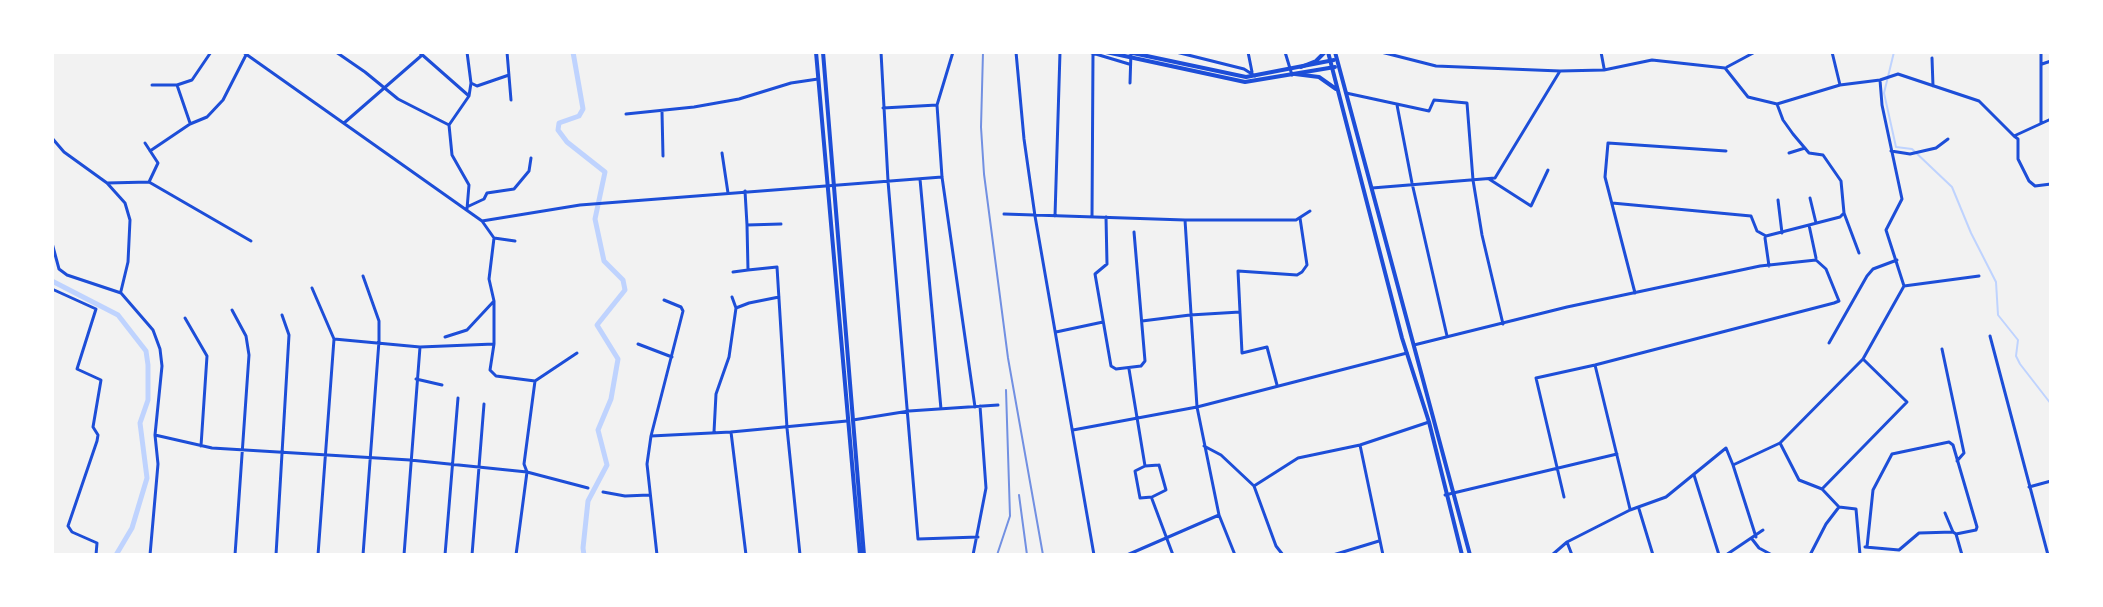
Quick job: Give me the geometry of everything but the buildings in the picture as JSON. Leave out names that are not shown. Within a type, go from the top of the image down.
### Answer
[{"type":"main road","points":[[816,52],[862,555]]},
{"type":"main road","points":[[823,52],[850,420]]},
{"type":"main road","points":[[1106,52],[1245,79],[1335,67]]},
{"type":"main road","points":[[1130,52],[1245,79]]},
{"type":"main road","points":[[1292,73],[1316,61],[1326,52],[1346,93],[1406,350],[1429,422],[1462,555]]},
{"type":"main road","points":[[1335,52],[1339,93],[1371,188],[1470,555]]},
{"type":"main road","points":[[1301,67],[1337,59]]},
{"type":"main road","points":[[1292,73],[1323,78],[1339,93]]},
{"type":"main road","points":[[1406,350],[1413,345]]},
{"type":"main road","points":[[1406,350],[1415,352]]},
{"type":"street","points":[[152,85],[177,85],[192,80],[211,52]]},
{"type":"street","points":[[336,52],[398,99],[449,125]]},
{"type":"street","points":[[467,52],[471,83],[469,96],[449,125],[452,155],[469,185],[468,207]]},
{"type":"street","points":[[507,52],[511,100]]},
{"type":"street","points":[[881,52],[888,181],[918,539],[978,537]]},
{"type":"street","points":[[953,52],[937,105],[942,177],[978,406],[986,488],[973,555]]},
{"type":"street","points":[[1016,52],[1035,216],[1094,555]]},
{"type":"street","points":[[1055,216],[1060,52]]},
{"type":"street","points":[[1092,217],[1091,52],[1129,64]]},
{"type":"street","points":[[1130,52],[1130,83]]},
{"type":"street","points":[[1178,52],[1255,77]]},
{"type":"street","points":[[1248,52],[1255,77]]},
{"type":"street","points":[[1285,52],[1292,73]]},
{"type":"street","points":[[1381,52],[1436,66],[1560,71],[1604,70],[1652,60],[1725,68],[1755,52]]},
{"type":"street","points":[[1601,52],[1604,70]]},
{"type":"street","points":[[1832,52],[1840,85]]},
{"type":"street","points":[[2041,52],[2041,123]]},
{"type":"street","points":[[150,151],[190,124],[207,117],[223,100],[244,53],[468,207],[482,221],[494,238],[489,279],[494,301],[492,374],[535,381],[577,353]]},
{"type":"street","points":[[344,123],[420,54],[469,96]]},
{"type":"street","points":[[1932,58],[1935,74],[1933,86]]},
{"type":"street","points":[[2042,64],[2051,61]]},
{"type":"street","points":[[1725,68],[1748,97],[1777,104],[1840,85],[1898,74],[1979,101],[2018,139],[2018,159],[2029,181],[2035,186],[2051,184]]},
{"type":"street","points":[[1371,188],[1489,179],[1499,173],[1560,71]]},
{"type":"street","points":[[471,83],[477,86],[509,75]]},
{"type":"street","points":[[626,114],[739,99],[791,83],[818,79]]},
{"type":"street","points":[[1733,465],[1780,443],[1863,359],[1904,286],[1886,230],[1902,199],[1891,151],[1882,79]]},
{"type":"street","points":[[177,85],[190,124]]},
{"type":"street","points":[[1346,93],[1429,111],[1434,100],[1467,103],[1473,180],[1482,235],[1503,324]]},
{"type":"street","points":[[52,94],[52,124]]},
{"type":"street","points":[[1777,104],[1783,120],[1809,153],[1823,155],[1841,181],[1844,213],[1859,253]]},
{"type":"street","points":[[883,108],[937,105]]},
{"type":"street","points":[[1397,105],[1447,336]]},
{"type":"street","points":[[662,111],[663,156]]},
{"type":"street","points":[[2014,136],[2051,119]]},
{"type":"street","points":[[52,138],[64,152],[107,183],[125,203],[130,220],[128,262],[121,293]]},
{"type":"street","points":[[1891,151],[1910,154],[1936,148],[1948,139]]},
{"type":"street","points":[[1635,293],[1605,177],[1607,144],[1611,141],[1726,151]]},
{"type":"street","points":[[145,143],[158,163],[149,182]]},
{"type":"street","points":[[1789,153],[1805,148]]},
{"type":"street","points":[[722,153],[728,193]]},
{"type":"street","points":[[468,207],[484,199],[487,193],[514,189],[529,171],[531,158]]},
{"type":"street","points":[[1489,179],[1531,206],[1548,170]]},
{"type":"street","points":[[482,221],[580,205],[942,177]]},
{"type":"street","points":[[920,179],[941,409]]},
{"type":"street","points":[[107,183],[149,182],[251,241]]},
{"type":"street","points":[[745,191],[748,270]]},
{"type":"street","points":[[1810,198],[1816,223]]},
{"type":"street","points":[[1778,200],[1782,233]]},
{"type":"street","points":[[1612,203],[1751,216],[1757,231],[1765,236],[1840,217],[1844,213]]},
{"type":"street","points":[[1004,214],[1296,220],[1310,211]]},
{"type":"street","points":[[1106,217],[1107,264],[1095,274],[1111,366],[1116,369],[1141,366],[1145,361],[1134,232]]},
{"type":"street","points":[[1277,386],[1267,347],[1242,353],[1238,271],[1297,275],[1302,272],[1307,265],[1300,218]]},
{"type":"street","points":[[1185,220],[1197,407],[1219,515],[1235,555]]},
{"type":"street","points":[[747,225],[781,224]]},
{"type":"street","points":[[1809,225],[1816,260],[1827,271],[1846,311]]},
{"type":"street","points":[[1765,236],[1769,266]]},
{"type":"street","points":[[494,238],[515,241]]},
{"type":"street","points":[[52,243],[59,269],[67,275],[121,293],[153,330],[160,349],[162,366],[155,435],[158,464],[150,555]]},
{"type":"street","points":[[1413,345],[1635,293],[1769,266],[1816,260]]},
{"type":"street","points":[[1829,343],[1873,269],[1897,260]]},
{"type":"street","points":[[733,272],[777,267],[787,428],[800,555]]},
{"type":"street","points":[[52,274],[59,269]]},
{"type":"street","points":[[363,276],[379,321],[363,555]]},
{"type":"street","points":[[1904,286],[1979,276]]},
{"type":"street","points":[[312,288],[334,339],[318,555]]},
{"type":"street","points":[[52,289],[96,309],[77,369],[101,380],[93,427],[98,435],[68,526],[72,532],[97,543],[96,555]]},
{"type":"street","points":[[714,432],[715,400],[729,357],[736,308],[732,297]]},
{"type":"street","points":[[736,308],[779,297]]},
{"type":"street","points":[[657,555],[647,464],[651,436],[683,311],[681,307],[664,300]]},
{"type":"street","points":[[445,337],[471,327],[494,301]]},
{"type":"street","points":[[1564,497],[1535,379],[1839,301]]},
{"type":"street","points":[[232,310],[246,336],[249,355],[235,555]]},
{"type":"street","points":[[1142,321],[1240,312]]},
{"type":"street","points":[[276,555],[289,335],[282,315]]},
{"type":"street","points":[[185,318],[207,356],[201,446]]},
{"type":"street","points":[[1055,333],[1103,322]]},
{"type":"street","points":[[1990,336],[2048,555]]},
{"type":"street","points":[[334,339],[420,347],[494,344]]},
{"type":"street","points":[[638,344],[672,357]]},
{"type":"street","points":[[404,555],[420,347]]},
{"type":"street","points":[[1942,349],[1964,453],[1957,461]]},
{"type":"street","points":[[1073,430],[1197,407],[1406,350]]},
{"type":"street","points":[[1822,489],[1907,402],[1863,359]]},
{"type":"street","points":[[1595,365],[1630,510]]},
{"type":"street","points":[[1129,369],[1145,466]]},
{"type":"street","points":[[416,379],[442,385]]},
{"type":"street","points":[[516,555],[535,381]]},
{"type":"street","points":[[445,555],[458,398]]},
{"type":"street","points":[[472,555],[484,404]]},
{"type":"street","points":[[651,436],[787,428],[909,411],[998,405]]},
{"type":"street","points":[[1254,486],[1298,458],[1360,445],[1429,422]]},
{"type":"street","points":[[731,432],[746,555]]},
{"type":"street","points":[[155,435],[201,446],[410,460],[527,472],[588,488]]},
{"type":"street","points":[[1861,546],[1867,547],[1899,550],[1919,533],[1976,530],[1953,445],[1949,442],[1892,454],[1873,490],[1867,547]]},
{"type":"street","points":[[1780,443],[1799,480],[1822,489],[1839,507],[1853,508],[1858,512],[1860,555]]},
{"type":"street","points":[[1360,445],[1383,555]]},
{"type":"street","points":[[1204,446],[1221,455],[1254,486],[1276,546],[1283,555]]},
{"type":"street","points":[[1552,555],[1567,542],[1630,510],[1666,497],[1726,448],[1754,538],[1759,548],[1772,555]]},
{"type":"street","points":[[1445,495],[1617,454]]},
{"type":"street","points":[[1156,464],[1161,466],[1166,487],[1164,492],[1152,497],[1142,499],[1139,496],[1135,471],[1156,464]]},
{"type":"street","points":[[1694,475],[1719,555]]},
{"type":"street","points":[[2029,487],[2051,481]]},
{"type":"street","points":[[603,492],[625,496],[649,495]]},
{"type":"street","points":[[1152,497],[1173,555]]},
{"type":"street","points":[[1810,555],[1839,507]]},
{"type":"street","points":[[1638,508],[1653,555]]},
{"type":"street","points":[[1945,513],[1962,555]]},
{"type":"street","points":[[1127,555],[1219,515]]},
{"type":"street","points":[[1726,555],[1763,530]]},
{"type":"street","points":[[1333,555],[1380,541]]},
{"type":"street","points":[[1567,542],[1572,555]]},
{"type":"waterway","points":[[573,52],[583,109],[579,116],[559,123],[558,130],[567,142],[605,172],[595,219],[604,261],[623,280],[625,290],[597,325],[618,359],[611,399],[598,430],[607,465],[588,501],[584,555]]},
{"type":"waterway","points":[[1894,52],[1884,93],[1896,147],[1912,149],[1952,187],[1996,282],[1998,315],[2018,340],[2016,356],[2051,404]]},
{"type":"waterway","points":[[52,281],[118,315],[146,351],[148,400],[140,423],[147,478],[132,528],[116,555]]},
{"type":"railway","points":[[983,52],[981,127],[984,174],[1008,358],[1043,555]]},
{"type":"railway","points":[[997,555],[1010,516],[1006,390]]},
{"type":"railway","points":[[1019,495],[1027,555]]}]
